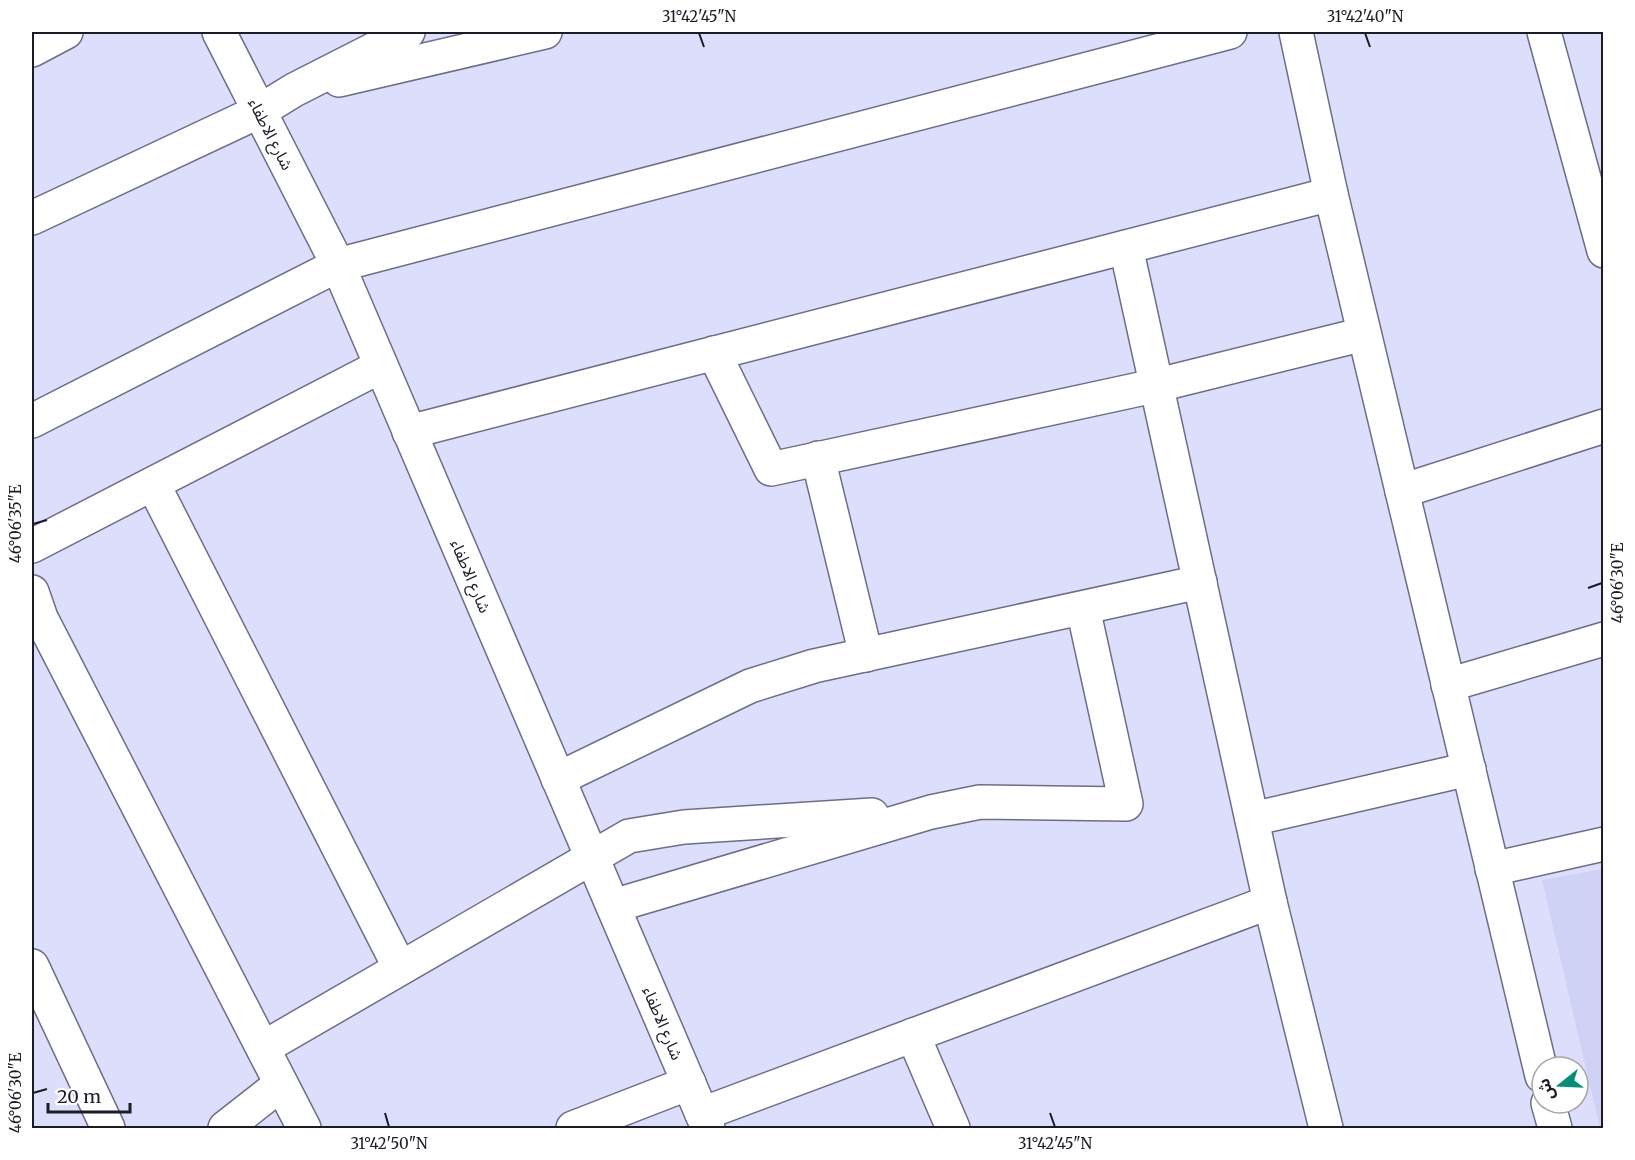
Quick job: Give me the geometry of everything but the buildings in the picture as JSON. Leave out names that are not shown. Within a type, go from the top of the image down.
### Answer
[{"type":"street","points":[[32,50],[66,32]]},
{"type":"street","name":"شارع الاطفاء","points":[[219,32],[338,265],[705,1121]]},
{"type":"street","points":[[32,219],[260,111],[294,90],[408,32]]},
{"type":"street","points":[[294,90],[545,32]]},
{"type":"street","points":[[32,421],[338,265],[1230,32]]},
{"type":"street","points":[[1296,32],[1331,194],[1537,1055]]},
{"type":"street","points":[[1544,32],[1604,251]]},
{"type":"street","points":[[409,432],[1331,194]]},
{"type":"street","points":[[1126,247],[1154,386],[1200,582],[1270,902],[1326,1128]]},
{"type":"street","points":[[714,353],[771,469],[1154,386],[1364,334]]},
{"type":"street","points":[[32,546],[381,366]]},
{"type":"street","points":[[1402,491],[1604,426]]},
{"type":"street","points":[[818,458],[867,655]]},
{"type":"street","points":[[153,484],[400,968]]},
{"type":"street","points":[[558,779],[750,686],[814,666],[1200,582]]},
{"type":"street","points":[[32,592],[40,618],[304,1128]]},
{"type":"street","points":[[613,906],[931,812],[980,802],[1126,804],[1083,608]]},
{"type":"street","points":[[1448,685],[1604,639]]},
{"type":"street","points":[[1252,819],[1469,769]]},
{"type":"street","points":[[263,1048],[629,836],[684,827],[931,812]]},
{"type":"street","points":[[1492,869],[1604,844]]},
{"type":"street","points":[[705,1121],[913,1035],[1270,902]]},
{"type":"street","points":[[32,966],[108,1128]]},
{"type":"street","points":[[913,1035],[953,1128]]},
{"type":"street","points":[[573,1128],[689,1083]]},
{"type":"street","points":[[225,1128],[281,1084]]},
{"type":"shaded area","points":[[1603,869],[1604,1128],[1600,1128],[1590,1085],[1590,1055],[1583,1055],[1542,880]]}]
